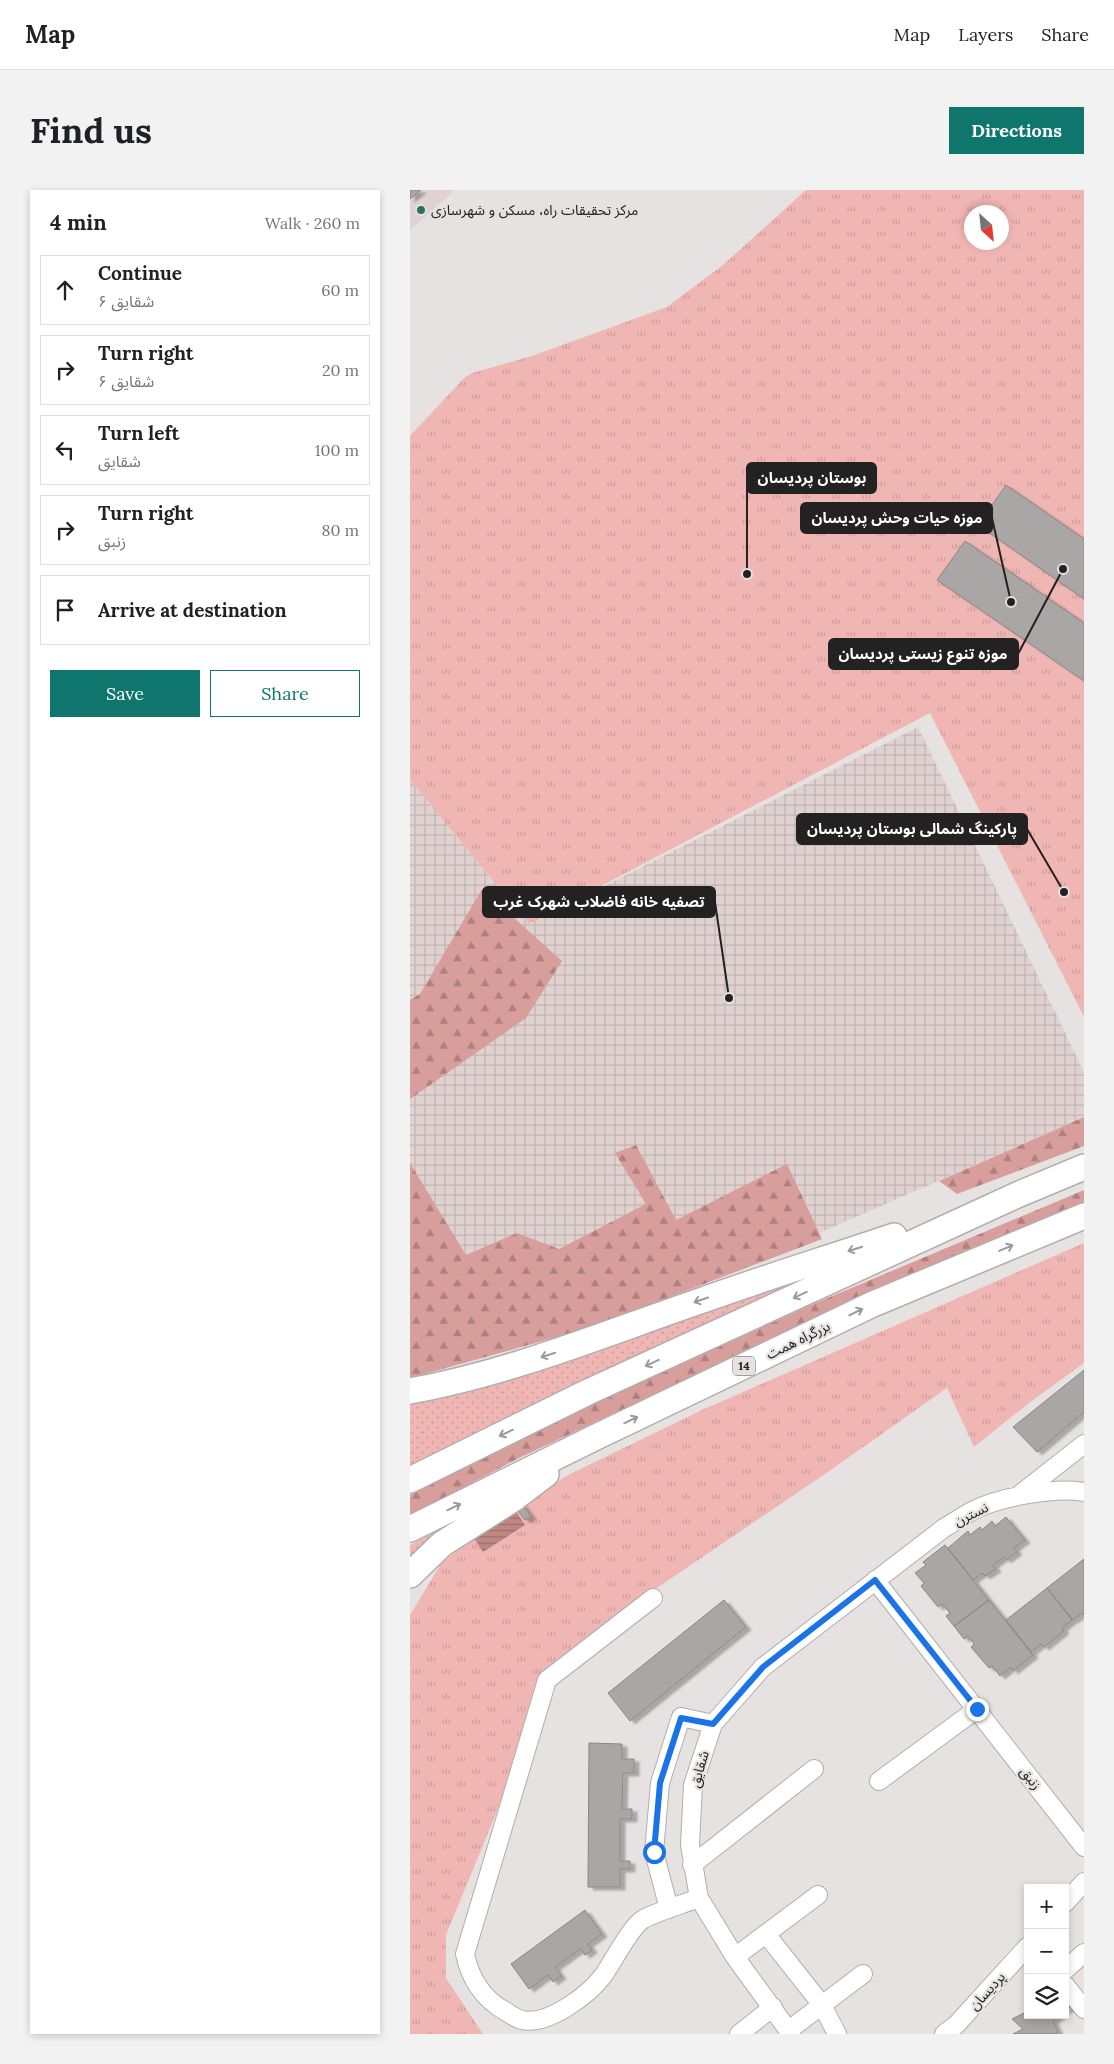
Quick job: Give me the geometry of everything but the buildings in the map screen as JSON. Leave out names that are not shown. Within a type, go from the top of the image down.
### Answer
[{"type":"highway","points":[[410,1480],[588,1392],[1018,1195],[1084,1167]]},
{"type":"highway","points":[[410,1391],[481,1376],[528,1361],[701,1300],[1018,1195]]},
{"type":"highway","name":"بزرگراه همت","points":[[410,1529],[873,1304],[1084,1216]]},
{"type":"highway","points":[[410,1575],[442,1544],[513,1499],[596,1437]]},
{"type":"street","points":[[1018,1496],[1084,1444]]},
{"type":"street","name":"نسترن","points":[[875,1580],[944,1528],[975,1509],[1018,1496],[1073,1490],[1084,1492]]},
{"type":"street","name":"زنبق","points":[[875,1580],[1084,1847]]},
{"type":"street","name":"شقایق","points":[[790,2032],[735,1957],[699,1898],[690,1845],[693,1785],[713,1724],[763,1667],[875,1580]]},
{"type":"street","points":[[653,1598],[547,1680],[465,1954],[469,1972],[481,1992],[499,2008],[522,2020],[536,2020],[556,2014],[579,1998],[602,1977],[641,1920],[699,1898]]},
{"type":"street","points":[[880,1781],[977,1709]]},
{"type":"street","points":[[669,1909],[654,1852],[660,1783],[681,1718],[713,1724]]},
{"type":"street","points":[[692,1865],[814,1770]]},
{"type":"street","points":[[1069,1899],[1084,1882]]},
{"type":"street","points":[[735,1957],[818,1894]]},
{"type":"street","points":[[766,1934],[822,2005],[837,2034]]},
{"type":"street","name":"پردیسان","points":[[944,2034],[956,2024],[1024,1950]]},
{"type":"street","points":[[1069,1966],[1084,1953]]},
{"type":"street","points":[[790,2032],[863,1974]]},
{"type":"street","points":[[1069,1990],[1084,2009]]},
{"type":"street","points":[[739,2034],[773,2008]]},
{"type":"shaded area","name":"مرکز تحقیقات راه، مسکن و شهرسازی","points":[[410,190],[455,190],[410,230]]},
{"type":"shaded area","points":[[918,727],[1084,1072],[1084,1117],[801,1241],[410,1321],[410,780],[529,924]]},
{"type":"shaded area","points":[[516,1511],[525,1525],[483,1552],[474,1538]]},
{"type":"green space","points":[[806,190],[1084,190],[1084,1017],[930,713],[529,924],[410,780],[410,436],[464,378],[472,373],[532,356],[667,307],[723,265]]},
{"type":"green space","points":[[482,889],[562,961],[526,1018],[410,1099],[410,1000],[420,994]]},
{"type":"green space","points":[[1084,1117],[1084,1146],[957,1194],[939,1181]]},
{"type":"green space","points":[[636,1145],[676,1220],[787,1164],[822,1239],[586,1329],[410,1378],[410,1163],[466,1255],[517,1233],[559,1249],[646,1204],[615,1153]]},
{"type":"green space","points":[[1084,1190],[1084,1208],[736,1356],[519,1458],[410,1516],[410,1495],[569,1415],[811,1305]]},
{"type":"green space","points":[[1084,1243],[1084,1363],[1029,1403],[974,1447],[947,1388],[825,1474],[617,1615],[538,1681],[507,1787],[446,1935],[446,1978],[483,2034],[410,2034],[410,1615],[442,1562],[526,1500],[572,1473],[704,1409]]},
{"type":"green space","points":[[869,1254],[410,1468],[410,1399]]},
{"type":"green space","points":[[511,1493],[410,1560],[410,1545]]},
{"type":"place","name":"مرکز تحقیقات راه، مسکن و شهرسازی","points":[[421,210]]},
{"type":"place","name":"موزه تنوع زیستی پردیسان","points":[[1063,569]]},
{"type":"place","name":"بوستان پردیسان","points":[[747,574]]},
{"type":"place","name":"موزه حیات وحش پردیسان","points":[[1011,602]]},
{"type":"place","name":"پارکینگ شمالی بوستان پردیسان","points":[[1064,892]]},
{"type":"place","name":"تصفیه خانه فاضلاب شهرک غرب","points":[[729,998]]},
{"type":"route","points":[[654,1852],[660,1783],[681,1718],[713,1724],[763,1667],[875,1580],[977,1709]]}]
